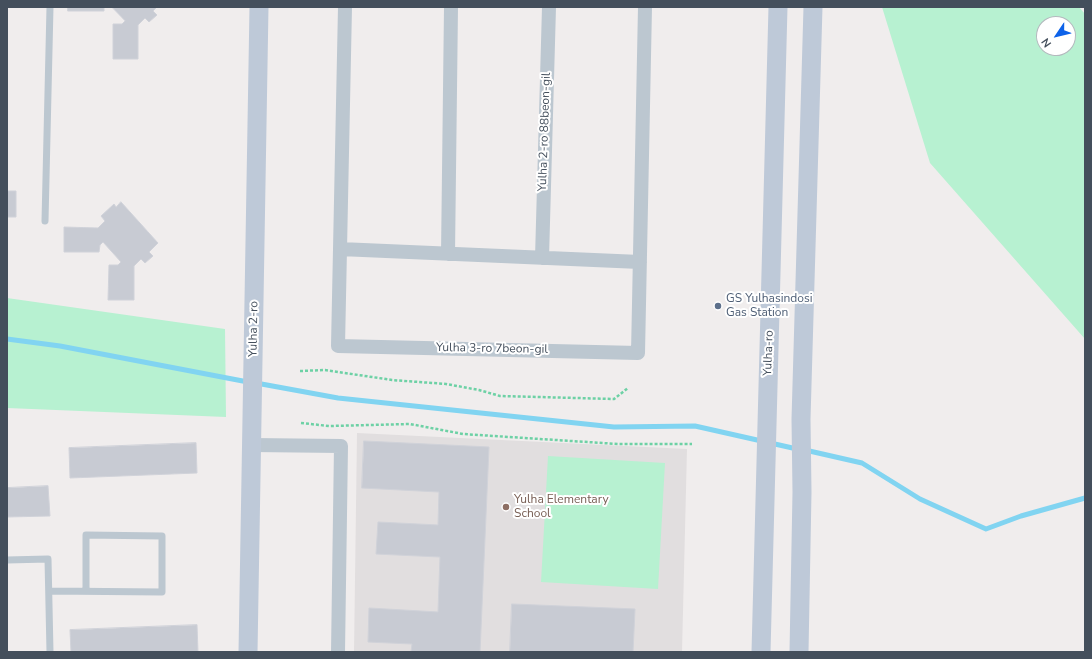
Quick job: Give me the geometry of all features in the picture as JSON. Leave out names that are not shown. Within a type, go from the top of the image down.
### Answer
[{"type":"main road","name":"Yulha 2-ro","points":[[248,652],[259,7]]},
{"type":"main road","name":"Yulha-ro","points":[[761,652],[778,7]]},
{"type":"main road","points":[[799,652],[802,492],[801,419],[813,7]]},
{"type":"street","name":"Yulha 3-ro 7beon-gil","points":[[345,7],[338,346],[638,353],[645,7]]},
{"type":"street","points":[[448,254],[451,7]]},
{"type":"street","name":"Yulha 2-ro 88beon-gil","points":[[542,258],[549,7]]},
{"type":"street","points":[[340,249],[640,262]]},
{"type":"street","points":[[252,446],[341,446],[338,652]]},
{"type":"lane","points":[[45,221],[50,7]]},
{"type":"lane","points":[[49,591],[162,592],[162,536],[86,535],[86,591]]},
{"type":"lane","points":[[7,560],[48,559],[50,652]]},
{"type":"path","points":[[300,371],[325,370],[392,380],[446,384],[479,390],[500,396],[614,399],[628,388]]},
{"type":"path","points":[[301,423],[329,426],[410,424],[463,434],[618,444],[692,444]]},
{"type":"shaded area","name":"Yulha Elementary School","points":[[357,433],[687,449],[682,652],[354,652]]},
{"type":"green space","points":[[882,7],[1079,7],[1085,14],[1085,339],[930,163]]},
{"type":"green space","points":[[7,298],[225,329],[226,417],[7,408]]},
{"type":"green space","points":[[548,456],[665,463],[658,589],[541,582]]},
{"type":"building","points":[[68,7],[104,7],[104,11],[68,11]]},
{"type":"building","points":[[112,7],[157,7],[153,11],[157,15],[149,22],[145,18],[138,25],[138,59],[113,59],[113,24],[122,24],[125,21]]},
{"type":"building","points":[[7,191],[16,191],[16,217],[7,217]]},
{"type":"building","points":[[121,202],[158,243],[149,252],[153,256],[145,263],[141,259],[134,266],[134,300],[108,300],[109,265],[118,265],[121,262],[103,242],[100,245],[99,252],[64,252],[64,227],[98,228],[105,221],[101,216],[114,204],[116,207]]},
{"type":"building","points":[[364,441],[489,447],[480,652],[411,652],[412,644],[368,642],[369,608],[438,612],[440,557],[376,554],[378,522],[438,525],[439,492],[362,488]]},
{"type":"building","points":[[196,443],[197,473],[70,478],[69,448]]},
{"type":"building","points":[[48,486],[50,516],[7,517],[7,488]]},
{"type":"building","points":[[512,604],[635,609],[633,652],[510,652]]},
{"type":"building","points":[[197,625],[198,652],[71,652],[70,630]]},
{"type":"waterway","points":[[7,339],[60,346],[248,382]]},
{"type":"waterway","points":[[256,383],[338,398],[614,427],[695,426],[797,449]]},
{"type":"waterway","points":[[805,450],[862,463],[920,499],[986,529],[1021,516],[1085,498]]},
{"type":"place","name":"GS Yulhasindosi Gas Station","points":[[718,306]]},
{"type":"place","name":"Yulha Elementary School","points":[[506,507]]}]
